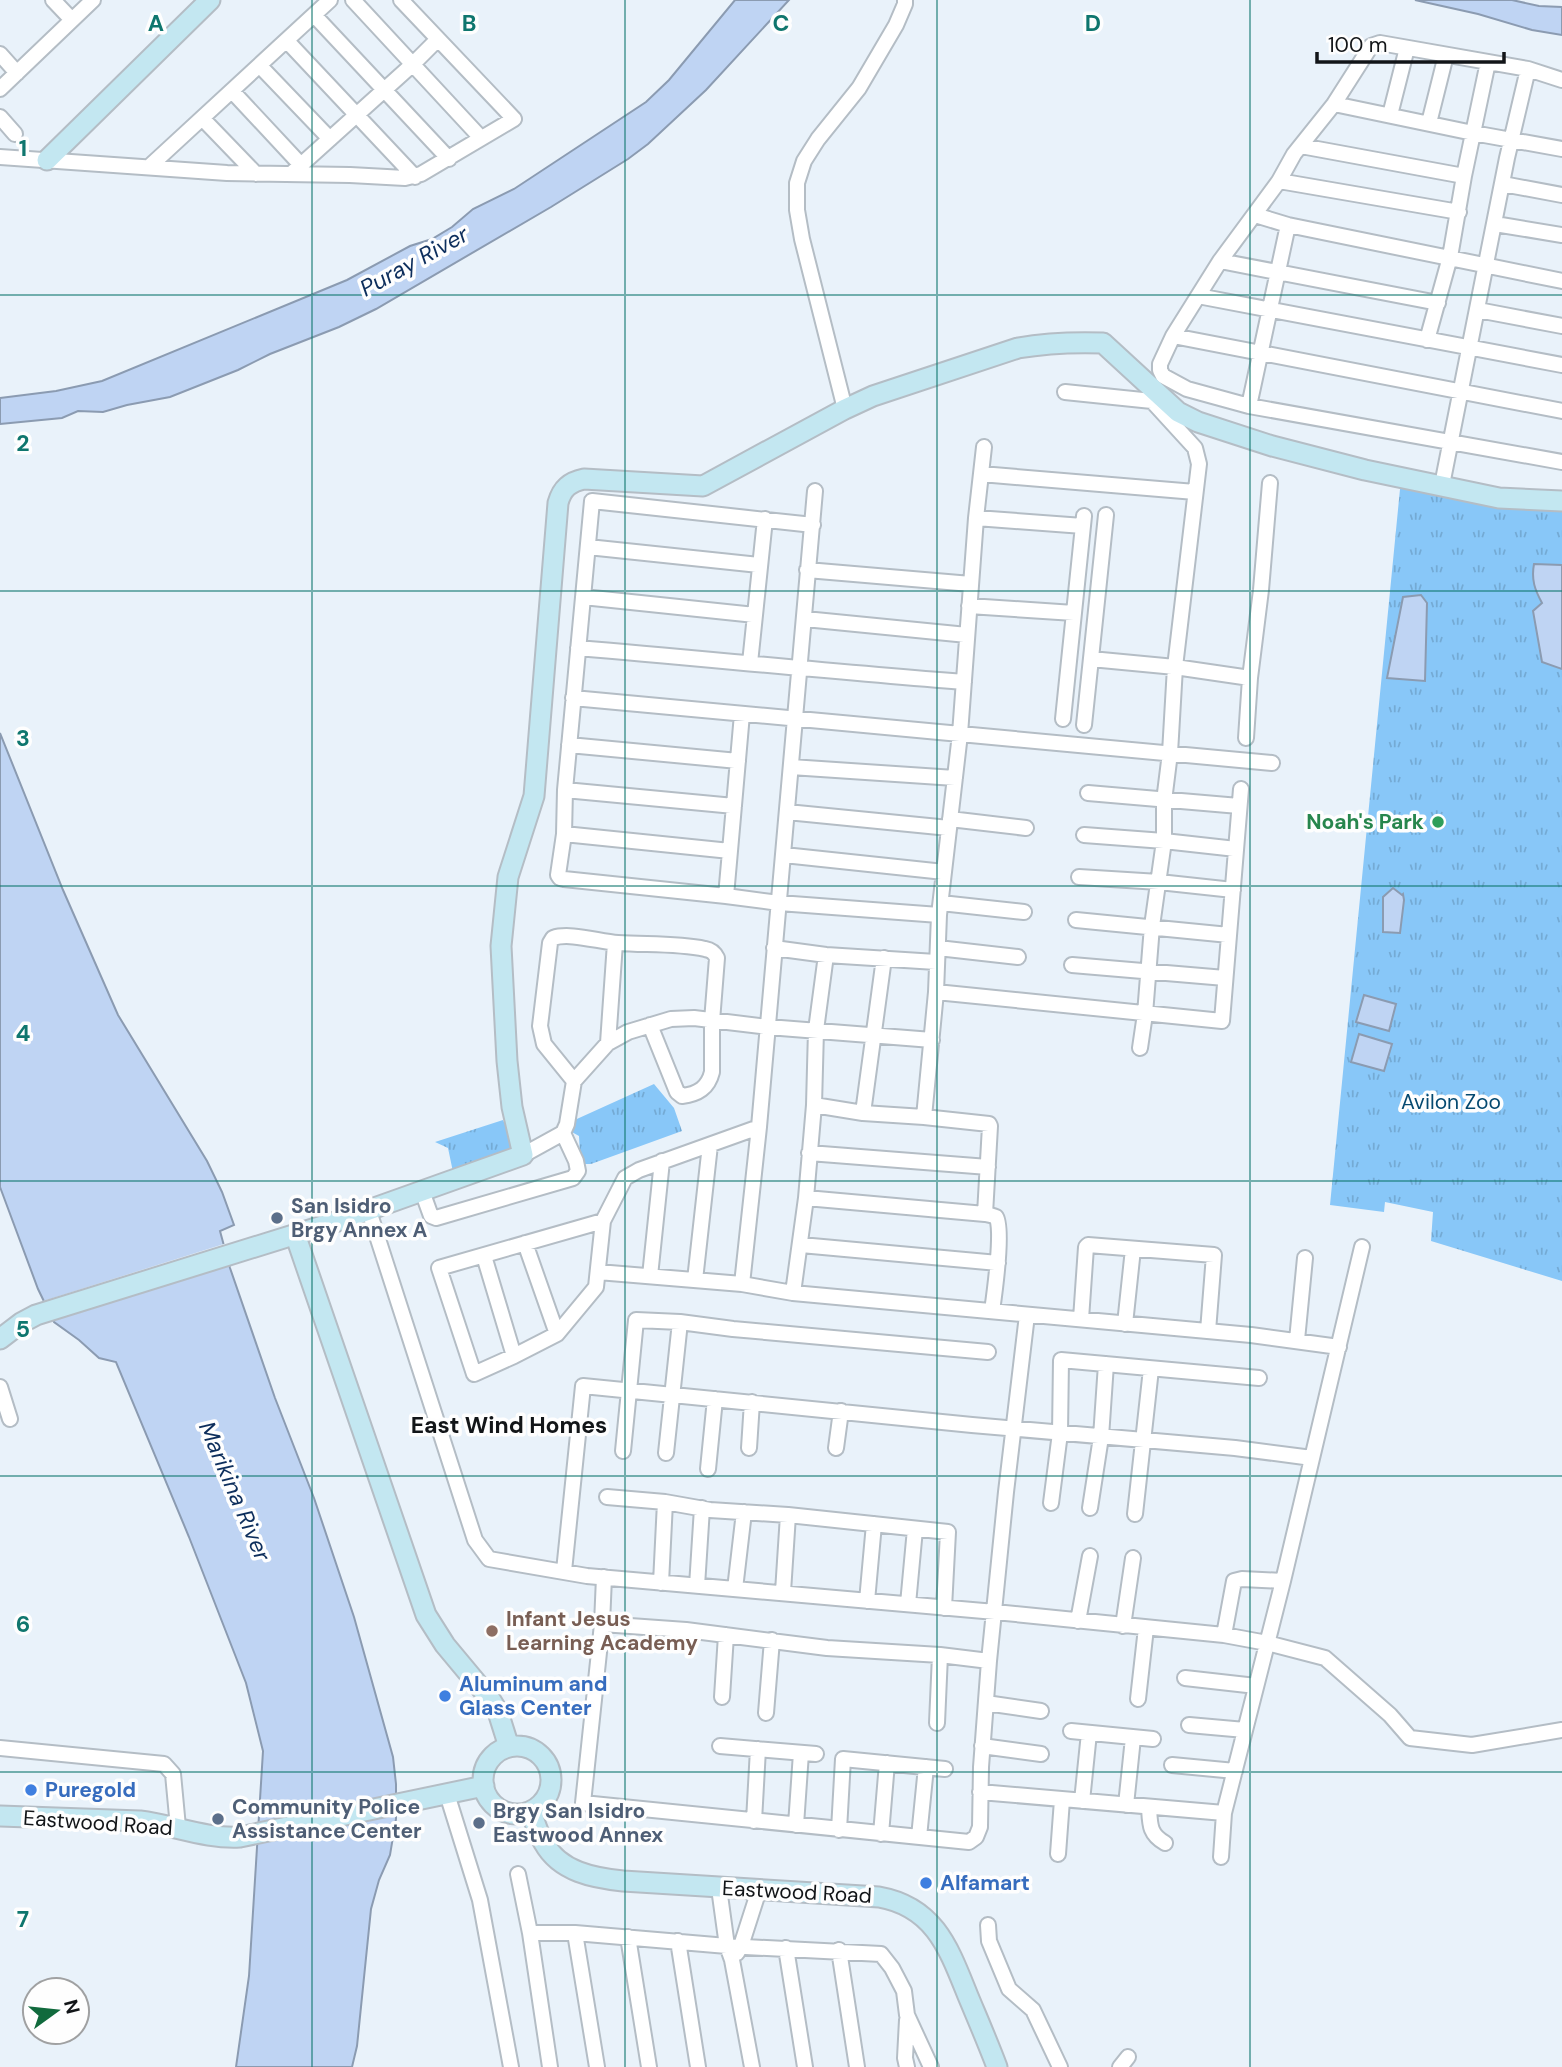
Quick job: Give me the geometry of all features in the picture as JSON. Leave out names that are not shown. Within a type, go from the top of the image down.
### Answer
[{"type":"street","points":[[53,0],[72,20]]},
{"type":"street","points":[[0,89],[93,0]]},
{"type":"street","points":[[47,160],[210,0]]},
{"type":"street","points":[[150,166],[330,0]]},
{"type":"street","points":[[353,0],[481,138]]},
{"type":"street","points":[[0,157],[226,173],[256,174],[297,169],[415,177],[514,119],[401,0]]},
{"type":"street","points":[[845,409],[802,239],[797,210],[797,183],[804,161],[859,88],[896,25],[905,0]]},
{"type":"street","points":[[314,15],[449,159]]},
{"type":"street","points":[[297,169],[438,39]]},
{"type":"street","points":[[287,41],[415,177]]},
{"type":"street","points":[[1562,80],[1528,69],[1380,43],[1371,46],[1334,104],[1220,261],[1173,336],[1160,364],[1163,376],[1186,389],[1249,406],[1562,462]]},
{"type":"street","points":[[1390,115],[1407,48]]},
{"type":"street","points":[[0,54],[17,73]]},
{"type":"street","points":[[1429,123],[1446,55]]},
{"type":"street","points":[[1427,340],[1450,257],[1488,62]]},
{"type":"street","points":[[260,66],[330,139]]},
{"type":"street","points":[[1442,485],[1528,69]]},
{"type":"street","points":[[232,91],[297,169]]},
{"type":"street","points":[[1334,104],[1473,133],[1562,144]]},
{"type":"street","points":[[0,117],[15,134]]},
{"type":"street","points":[[202,118],[256,174]]},
{"type":"street","points":[[1301,146],[1464,176]]},
{"type":"street","points":[[1279,181],[1459,212]]},
{"type":"street","points":[[1503,184],[1562,195]]},
{"type":"street","points":[[1255,215],[1288,225],[1562,281]]},
{"type":"street","points":[[1495,224],[1562,235]]},
{"type":"street","points":[[1249,406],[1288,225]]},
{"type":"street","points":[[1220,261],[1438,303]]},
{"type":"street","points":[[1198,296],[1562,366]]},
{"type":"street","points":[[1478,310],[1562,326]]},
{"type":"street","points":[[1173,336],[1562,411]]},
{"type":"street","points":[[523,1155],[512,1107],[507,1061],[502,946],[508,877],[534,796],[560,495],[570,484],[584,479],[703,486],[873,396],[1018,348],[1042,344],[1103,344],[1178,412],[1198,422],[1272,446],[1365,470],[1499,498],[1562,501]]},
{"type":"street","points":[[1065,392],[1148,400],[1154,403],[1195,448],[1199,464],[1175,667],[1164,801],[1164,841],[1152,926],[1140,1048]]},
{"type":"street","points":[[924,1117],[936,992],[940,909],[960,734],[984,447]]},
{"type":"street","points":[[981,474],[1195,492]]},
{"type":"street","points":[[1245,738],[1270,483]]},
{"type":"street","points":[[742,1284],[759,1127],[816,491]]},
{"type":"street","points":[[813,526],[592,501],[565,790],[564,834],[558,875],[560,878],[779,903],[1024,912]]},
{"type":"street","points":[[1084,725],[1106,515]]},
{"type":"street","points":[[976,518],[1084,521],[1063,719]]},
{"type":"street","points":[[750,663],[765,519]]},
{"type":"street","points":[[588,547],[759,565]]},
{"type":"street","points":[[807,570],[971,583]]},
{"type":"street","points":[[583,597],[755,615]]},
{"type":"street","points":[[969,606],[1074,613]]},
{"type":"street","points":[[805,619],[967,635]]},
{"type":"street","points":[[578,648],[964,682]]},
{"type":"street","points":[[1091,659],[1250,678]]},
{"type":"street","points":[[573,698],[1272,763]]},
{"type":"street","points":[[726,896],[742,713]]},
{"type":"street","points":[[569,746],[738,761]]},
{"type":"street","points":[[790,767],[955,778]]},
{"type":"street","points":[[936,992],[1222,1021],[1241,789]]},
{"type":"street","points":[[565,790],[734,806]]},
{"type":"street","points":[[1088,793],[1239,806]]},
{"type":"street","points":[[787,812],[1026,828]]},
{"type":"street","points":[[564,834],[730,850]]},
{"type":"street","points":[[1084,835],[1236,849]]},
{"type":"street","points":[[784,855],[944,872]]},
{"type":"street","points":[[1079,877],[1233,890]]},
{"type":"street","points":[[1076,920],[1229,936]]},
{"type":"street","points":[[574,1081],[542,1038],[540,1026],[550,943],[553,938],[564,936],[615,943],[707,949],[715,953],[717,958],[712,1021],[712,1072],[710,1080],[700,1091],[682,1096],[677,1092],[650,1025]]},
{"type":"street","points":[[608,1043],[615,943]]},
{"type":"street","points":[[774,948],[826,955],[884,958],[937,955],[1018,957]]},
{"type":"street","points":[[793,1293],[806,1198],[814,1105],[816,1030],[826,955]]},
{"type":"street","points":[[863,1113],[884,958]]},
{"type":"street","points":[[1072,965],[1225,978]]},
{"type":"street","points":[[0,1339],[36,1315],[369,1210],[523,1155],[563,1133],[574,1081],[608,1043],[628,1032],[671,1019],[694,1018],[768,1027],[932,1040]]},
{"type":"street","points":[[814,1105],[863,1113],[989,1124],[991,1129],[985,1214]]},
{"type":"street","points":[[603,1221],[439,1268],[474,1374],[557,1334],[596,1287],[603,1221],[625,1178],[662,1161],[759,1127]]},
{"type":"street","points":[[422,1191],[431,1216],[436,1219],[573,1178],[578,1171],[576,1161],[563,1133]]},
{"type":"street","points":[[695,1280],[710,1145]]},
{"type":"street","points":[[810,1153],[988,1167]]},
{"type":"street","points":[[650,1276],[662,1161]]},
{"type":"street","points":[[806,1198],[994,1216],[998,1222],[999,1263],[992,1311]]},
{"type":"street","points":[[369,1210],[475,1540],[489,1559],[587,1576],[783,1592],[1224,1635],[1325,1658],[1390,1714],[1410,1738],[1472,1745],[1562,1730]]},
{"type":"street","points":[[295,1234],[426,1615],[445,1645],[490,1699],[498,1712],[509,1747]]},
{"type":"street","points":[[525,1243],[557,1334]]},
{"type":"street","points":[[801,1245],[999,1263]]},
{"type":"street","points":[[1081,1320],[1087,1246],[1214,1256],[1208,1331]]},
{"type":"street","points":[[1221,1857],[1224,1813],[1283,1581],[1362,1247]]},
{"type":"street","points":[[1125,1324],[1133,1249]]},
{"type":"street","points":[[484,1256],[514,1356]]},
{"type":"street","points":[[1297,1340],[1305,1258]]},
{"type":"street","points":[[598,1272],[1297,1340],[1339,1347]]},
{"type":"street","points":[[604,1577],[602,1624],[583,1803],[969,1842],[976,1837],[980,1827],[982,1746],[989,1661],[1027,1315]]},
{"type":"street","points":[[623,1451],[636,1320],[988,1352]]},
{"type":"street","points":[[666,1453],[680,1322]]},
{"type":"street","points":[[1051,1503],[1060,1433],[1061,1360],[1259,1378]]},
{"type":"street","points":[[1090,1508],[1101,1437],[1106,1364]]},
{"type":"street","points":[[1135,1514],[1150,1369]]},
{"type":"street","points":[[564,1571],[583,1386],[1235,1448],[1312,1458]]},
{"type":"street","points":[[0,1387],[10,1419]]},
{"type":"street","points":[[708,1469],[715,1399]]},
{"type":"street","points":[[749,1448],[752,1402]]},
{"type":"street","points":[[836,1448],[841,1411]]},
{"type":"street","points":[[607,1497],[948,1532],[944,1608]]},
{"type":"street","points":[[661,1583],[665,1502]]},
{"type":"street","points":[[697,1586],[702,1508]]},
{"type":"street","points":[[735,1589],[744,1512]]},
{"type":"street","points":[[783,1592],[788,1516]]},
{"type":"street","points":[[867,1601],[874,1524]]},
{"type":"street","points":[[908,1604],[915,1529]]},
{"type":"street","points":[[1078,1621],[1090,1556]]},
{"type":"street","points":[[1124,1626],[1133,1558]]},
{"type":"street","points":[[1224,1635],[1234,1581],[1242,1578],[1283,1581]]},
{"type":"street","points":[[602,1624],[989,1661]]},
{"type":"street","points":[[1138,1699],[1146,1628]]},
{"type":"street","points":[[722,1697],[726,1634]]},
{"type":"street","points":[[766,1713],[772,1640]]},
{"type":"street","points":[[937,1723],[940,1655]]},
{"type":"street","points":[[1185,1678],[1256,1686]]},
{"type":"street","points":[[986,1703],[1041,1710]]},
{"type":"street","points":[[1189,1725],[1245,1730]]},
{"type":"street","points":[[1071,1731],[1153,1739]]},
{"type":"street","points":[[1082,1801],[1089,1733]]},
{"type":"street","points":[[1126,1805],[1133,1738]]},
{"type":"street","points":[[720,1746],[808,1753],[796,1825]]},
{"type":"street","points":[[982,1746],[1041,1754]]},
{"type":"street","points":[[509,1747],[527,1747],[534,1751],[541,1756],[550,1771],[547,1797],[531,1812],[517,1814],[499,1809],[492,1803],[484,1786],[485,1769],[489,1761],[509,1747]]},
{"type":"street","points":[[0,1748],[164,1764],[173,1774],[178,1827]]},
{"type":"street","points":[[754,1821],[758,1749]]},
{"type":"street","points":[[839,1830],[843,1759],[945,1769]]},
{"type":"street","points":[[881,1833],[887,1763]]},
{"type":"street","points":[[1172,1765],[1235,1771]]},
{"type":"street","points":[[919,1837],[926,1766]]},
{"type":"street","name":"Eastwood Road","points":[[0,1816],[140,1821],[222,1838],[249,1836],[484,1786]]},
{"type":"street","points":[[981,1792],[1224,1813]]},
{"type":"street","points":[[447,1794],[480,1900],[511,2067]]},
{"type":"street","points":[[1058,1854],[1062,1800]]},
{"type":"street","points":[[1149,1807],[1150,1829],[1156,1838],[1164,1843]]},
{"type":"street","name":"Eastwood Road","points":[[531,1812],[544,1844],[552,1854],[577,1871],[603,1879],[862,1895],[893,1899],[905,1904],[939,1931],[951,1952],[997,2067]]},
{"type":"street","points":[[518,1874],[530,1933],[550,2067]]},
{"type":"street","points":[[719,1888],[734,1950],[752,2067]]},
{"type":"street","points":[[734,1950],[759,1890]]},
{"type":"street","points":[[988,1925],[989,1941],[1009,1989],[1033,2010],[1060,2067]]},
{"type":"street","points":[[530,1933],[575,1933],[678,1941],[734,1950],[786,1948],[881,1954],[904,1991],[907,2015],[906,2067]]},
{"type":"street","points":[[575,1933],[597,2067]]},
{"type":"street","points":[[628,1937],[649,2067]]},
{"type":"street","points":[[678,1941],[698,2067]]},
{"type":"street","points":[[786,1948],[805,2067]]},
{"type":"street","points":[[838,1950],[857,2067]]},
{"type":"street","points":[[907,2015],[931,2067]]},
{"type":"green space","name":"Avilon Zoo","points":[[1401,479],[1562,510],[1562,1281],[1431,1241],[1433,1212],[1385,1202],[1384,1212],[1330,1205]]},
{"type":"green space","points":[[654,1084],[674,1108],[682,1131],[591,1164],[583,1164],[579,1136],[570,1131],[568,1123]]},
{"type":"green space","points":[[503,1120],[512,1141],[509,1154],[453,1172],[448,1148],[435,1142]]},
{"type":"water","name":"Puray River","points":[[735,0],[789,0],[706,90],[628,159],[376,309],[170,397],[103,412],[78,411],[62,418],[0,424],[0,398],[56,391],[102,381],[347,280],[410,246],[432,239],[452,227],[473,209],[514,189],[646,102],[669,80]]},
{"type":"water","points":[[1415,0],[1512,0],[1539,6],[1562,7],[1562,35],[1532,30]]},
{"type":"water","points":[[1534,564],[1562,565],[1562,669],[1542,662],[1533,611],[1542,603],[1534,585]]},
{"type":"water","points":[[1421,595],[1427,603],[1425,681],[1387,678],[1403,597]]},
{"type":"water","name":"Marikina River","points":[[0,733],[63,890],[118,1015],[207,1161],[222,1192],[234,1225],[220,1231],[230,1268],[275,1398],[314,1498],[354,1617],[393,1757],[396,1819],[390,1855],[371,1909],[357,2046],[352,2067],[236,2067],[249,1976],[263,1751],[246,1683],[116,1362],[99,1358],[54,1322],[38,1289],[0,1187]]},
{"type":"water","points":[[1393,888],[1403,894],[1404,900],[1400,933],[1383,932],[1383,897]]},
{"type":"water","points":[[1364,995],[1396,1004],[1389,1031],[1356,1022]]},
{"type":"water","points":[[1359,1034],[1392,1044],[1384,1071],[1351,1062]]},
{"type":"pier","points":[[227,1243],[233,1265],[50,1322],[40,1302]]},
{"type":"place","name":"Noah's Park","points":[[1438,822]]},
{"type":"place","name":"San Isidro Brgy Annex A","points":[[277,1218]]},
{"type":"place","name":"Infant Jesus Learning Academy","points":[[492,1631]]},
{"type":"place","name":"Aluminum and Glass Center","points":[[445,1696]]},
{"type":"place","name":"Puregold","points":[[31,1790]]},
{"type":"place","name":"Community Police Assistance Center","points":[[218,1819]]},
{"type":"place","name":"Brgy San Isidro Eastwood Annex","points":[[479,1823]]},
{"type":"place","name":"Alfamart","points":[[926,1883]]},
{"type":"district","name":"East Wind Homes","points":[[509,1425]]}]
